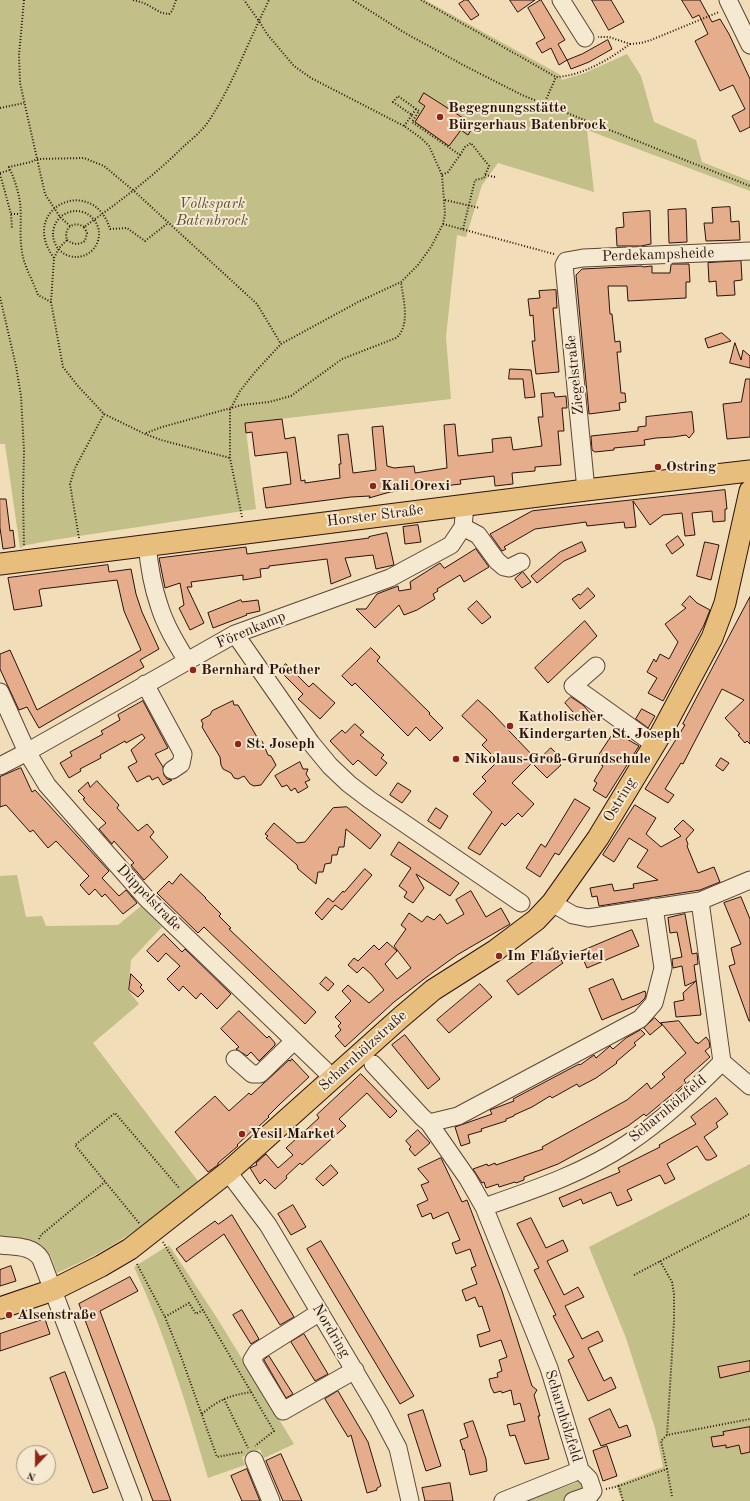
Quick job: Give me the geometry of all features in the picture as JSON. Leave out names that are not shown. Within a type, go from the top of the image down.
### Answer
[{"type":"main road","name":"Horster Straße","points":[[0,564],[147,544],[750,471]]},
{"type":"main road","name":"Ostring","points":[[552,903],[598,838],[654,744],[712,638],[720,620],[725,603],[750,491]]},
{"type":"main road","name":"Scharnhölzstraße","points":[[0,1308],[53,1290],[101,1266],[130,1249],[228,1172],[400,1018],[434,990],[496,950],[536,920],[552,903]]},
{"type":"street","points":[[561,0],[585,38]]},
{"type":"street","points":[[729,4],[750,45]]},
{"type":"street","name":"Perdekampsheide","points":[[566,261],[583,258],[750,251]]},
{"type":"street","name":"Ziegelstraße","points":[[566,261],[564,265],[586,490]]},
{"type":"street","name":"Förenkamp","points":[[0,766],[235,634],[390,578],[451,545],[463,527],[465,505]]},
{"type":"street","points":[[463,527],[478,535],[497,562],[504,567],[509,568],[521,562]]},
{"type":"street","points":[[147,544],[151,576],[159,605],[185,661]]},
{"type":"street","points":[[235,634],[311,743],[330,766],[349,784],[370,800],[521,903]]},
{"type":"street","points":[[596,666],[573,686],[654,744]]},
{"type":"street","points":[[145,684],[183,754],[181,764],[172,770]]},
{"type":"street","name":"Düppelstraße","points":[[0,692],[27,752],[47,786],[147,899],[333,1078]]},
{"type":"street","points":[[552,903],[573,915],[588,918],[700,901],[750,880]]},
{"type":"street","points":[[700,901],[722,1062],[750,1086]]},
{"type":"street","points":[[425,1120],[458,1116],[640,1019],[654,1003],[663,968],[654,907]]},
{"type":"street","points":[[235,1059],[252,1074],[260,1074],[294,1040]]},
{"type":"street","name":"Scharnhölzfeld","points":[[484,1207],[551,1183],[589,1166],[626,1145],[683,1100],[722,1062]]},
{"type":"street","name":"Scharnhölzstraße","points":[[372,1064],[425,1120]]},
{"type":"street","name":"Scharnhölzfeld","points":[[425,1120],[468,1179],[484,1207],[549,1368],[569,1429],[579,1469],[589,1479],[593,1491],[590,1495],[573,1501]]},
{"type":"street","name":"Nordring","points":[[228,1172],[268,1225],[379,1412],[398,1448],[410,1501]]},
{"type":"street","points":[[0,1245],[29,1248],[36,1252],[41,1259],[133,1501]]},
{"type":"street","points":[[320,1312],[257,1352],[252,1360],[283,1410],[355,1370]]},
{"type":"street","points":[[252,1455],[271,1501]]},
{"type":"street","name":"Scharnhölzfeld","points":[[509,1500],[573,1473],[579,1469]]},
{"type":"path","points":[[24,0],[18,54],[20,83],[24,103],[45,194],[60,217],[70,226]]},
{"type":"path","points":[[133,0],[140,1],[162,13],[169,14],[172,11],[176,0]]},
{"type":"path","points":[[244,0],[267,34],[294,66],[311,78],[404,126],[421,138],[429,146],[442,175],[444,200],[444,224],[431,247],[418,265],[400,282],[360,301],[281,344],[240,391],[230,410],[230,458],[245,532]]},
{"type":"path","points":[[84,227],[134,191],[167,164],[207,124],[223,97],[268,0]]},
{"type":"path","points":[[353,0],[405,33],[465,66],[544,104],[750,186]]},
{"type":"path","points":[[421,0],[556,77],[576,73],[597,64],[618,53],[630,44]]},
{"type":"path","points":[[585,38],[609,36],[630,44],[641,43],[651,40],[729,4]]},
{"type":"path","points":[[544,104],[556,77]]},
{"type":"path","points":[[412,116],[393,102],[398,96],[419,111],[412,122],[460,156]]},
{"type":"path","points":[[0,108],[24,103]]},
{"type":"path","points":[[404,126],[416,109]]},
{"type":"path","points":[[442,175],[448,172],[465,147],[471,143],[488,166],[484,178],[475,180],[463,229]]},
{"type":"path","points":[[12,229],[10,214],[0,174],[10,170],[9,167],[31,162],[37,159],[84,158],[104,166],[134,191],[257,304],[281,344]]},
{"type":"path","points":[[10,170],[15,181],[20,203],[22,252],[25,262],[38,295],[51,302]]},
{"type":"path","points":[[485,175],[495,178]]},
{"type":"path","points":[[54,258],[47,249],[43,238],[43,227],[47,217],[54,209],[61,204],[72,200],[87,202],[97,207],[103,213],[110,229],[127,228],[145,241],[168,223]]},
{"type":"path","points":[[444,200],[480,208]]},
{"type":"path","points":[[77,211],[85,212],[95,220],[99,233],[99,239],[96,246],[90,252],[77,256],[68,255],[59,248],[54,238],[55,226],[60,217],[66,213],[77,211]]},
{"type":"path","points":[[10,214],[20,214]]},
{"type":"path","points":[[75,223],[84,227],[87,233],[85,241],[79,244],[73,244],[68,240],[66,236],[67,230],[70,226],[75,223]]},
{"type":"path","points":[[444,224],[554,254],[566,261]]},
{"type":"path","points":[[68,240],[59,248],[54,258],[51,302],[63,367],[77,385],[104,414],[161,440],[230,458]]},
{"type":"path","points":[[145,434],[162,427],[230,410],[242,405],[269,402],[291,396],[342,359],[396,338],[400,334],[404,325],[400,282]]},
{"type":"path","points":[[0,297],[16,366],[21,396],[24,451],[23,542],[27,560]]},
{"type":"path","points":[[82,553],[70,484],[75,468],[104,414]]},
{"type":"path","points":[[130,1249],[165,1317],[218,1457],[252,1455],[274,1431],[252,1392],[203,1310],[152,1232],[105,1182],[75,1145],[115,1113],[191,1201]]},
{"type":"path","points":[[33,1250],[41,1235],[105,1182]]},
{"type":"path","points":[[634,1275],[750,1214]]},
{"type":"path","points":[[660,1261],[672,1282],[674,1294],[674,1321],[667,1435]]},
{"type":"path","points":[[165,1317],[189,1303],[196,1314],[203,1310]]},
{"type":"path","points":[[202,1414],[213,1404],[224,1399],[236,1394],[252,1392]]},
{"type":"path","points":[[224,1399],[252,1455]]},
{"type":"path","points":[[672,1496],[661,1440],[667,1435],[750,1419]]},
{"type":"path","points":[[624,1501],[618,1486],[667,1469]]},
{"type":"green space","name":"Volkspark Batenbrock","points":[[0,0],[425,0],[559,74],[562,80],[585,73],[627,54],[641,76],[654,122],[696,140],[702,162],[750,181],[750,191],[587,130],[594,192],[498,163],[482,185],[466,237],[457,235],[446,337],[451,399],[245,423],[256,509],[53,540],[27,545],[20,548],[5,444],[0,444]]},
{"type":"green space","points":[[17,875],[26,917],[42,916],[46,926],[118,925],[141,906],[162,927],[131,960],[128,990],[139,1004],[93,1043],[198,1181],[122,1239],[82,1262],[57,1273],[50,1254],[38,1245],[0,1239],[0,876]]},
{"type":"green space","points":[[750,1164],[750,1501],[622,1501],[616,1485],[663,1467],[655,1428],[626,1338],[589,1247]]},
{"type":"green space","points":[[169,1245],[217,1318],[294,1444],[264,1458],[260,1449],[242,1457],[245,1465],[208,1478],[184,1398],[166,1345],[146,1293],[134,1267]]},
{"type":"green space","points":[[586,1479],[589,1489],[566,1501],[527,1501]]},
{"type":"building","points":[[465,0],[468,0],[479,15],[471,20],[459,4]]},
{"type":"building","points":[[510,0],[535,0],[518,12]]},
{"type":"building","points":[[541,0],[565,40],[558,44],[567,60],[559,65],[551,48],[542,53],[536,43],[545,38],[528,8]]},
{"type":"building","points":[[592,0],[611,0],[624,22],[609,30]]},
{"type":"building","points":[[682,0],[700,0],[712,22],[720,19],[729,34],[750,79],[750,127],[740,132],[732,116],[745,109],[733,85],[720,91],[695,41],[708,34],[699,15],[693,18]]},
{"type":"building","points":[[608,40],[612,49],[589,62],[571,69],[567,60]]},
{"type":"building","name":"Begegnungsstätte Bürgerhaus Batenbrock","points":[[424,93],[474,125],[468,135],[461,130],[449,146],[415,122],[425,106],[419,102]]},
{"type":"building","points":[[730,207],[731,222],[739,221],[740,240],[706,241],[704,223],[713,223],[712,208]]},
{"type":"building","points":[[686,209],[687,242],[669,243],[668,210]]},
{"type":"building","points":[[650,211],[651,244],[641,246],[617,246],[616,228],[624,227],[623,213]]},
{"type":"building","points":[[741,261],[742,280],[734,281],[735,295],[717,296],[716,281],[709,282],[708,263]]},
{"type":"building","points":[[672,264],[689,264],[690,282],[686,282],[686,298],[628,301],[627,286],[608,286],[610,314],[612,314],[615,342],[620,341],[621,352],[617,352],[621,393],[625,393],[626,402],[619,403],[620,410],[589,414],[576,275],[582,269],[642,266],[652,266],[652,273],[670,273]]},
{"type":"building","points":[[556,290],[557,308],[553,308],[559,372],[536,374],[532,341],[535,341],[533,315],[530,316],[528,299],[540,298],[539,291]]},
{"type":"building","points":[[722,333],[731,341],[708,348],[705,339]]},
{"type":"building","points":[[735,343],[741,360],[743,350],[750,356],[750,368],[730,363]]},
{"type":"building","points":[[510,369],[531,370],[535,397],[525,398],[523,379],[509,379]]},
{"type":"building","points":[[746,379],[750,379],[750,437],[727,439],[723,404],[741,402]]},
{"type":"building","points":[[554,393],[555,397],[566,396],[567,408],[562,408],[564,431],[558,431],[561,465],[535,467],[535,471],[512,473],[513,484],[495,486],[494,476],[460,480],[461,484],[390,492],[369,498],[370,496],[351,497],[266,508],[263,488],[291,484],[287,452],[255,456],[252,432],[246,433],[245,423],[282,419],[285,439],[295,437],[301,481],[305,480],[305,483],[340,478],[339,464],[341,464],[338,435],[348,434],[353,473],[376,470],[372,427],[383,426],[387,466],[394,468],[414,466],[415,473],[447,468],[444,425],[455,424],[458,456],[493,452],[492,439],[511,437],[513,450],[542,446],[538,417],[543,417],[541,394]]},
{"type":"building","points":[[692,412],[694,432],[689,438],[686,435],[656,438],[644,440],[645,445],[614,448],[614,450],[595,452],[592,450],[591,436],[638,431],[638,427],[646,426],[646,417]]},
{"type":"building","points":[[725,490],[727,509],[725,509],[725,521],[713,522],[712,511],[692,513],[695,535],[685,536],[682,513],[663,515],[650,525],[633,501],[636,527],[625,528],[624,522],[587,526],[586,522],[535,529],[504,547],[506,549],[502,551],[490,534],[532,511]]},
{"type":"building","points":[[0,499],[6,499],[10,531],[13,530],[15,547],[3,549],[0,528]]},
{"type":"building","points":[[418,525],[421,542],[405,544],[403,527]]},
{"type":"building","points":[[387,533],[394,565],[376,569],[373,555],[345,558],[351,576],[331,584],[327,559],[269,566],[269,568],[260,569],[261,577],[243,580],[243,575],[191,582],[192,587],[187,587],[204,623],[190,630],[179,608],[184,605],[180,583],[165,588],[159,558],[246,547],[247,554],[369,538]]},
{"type":"building","points":[[678,536],[684,545],[672,554],[666,545]]},
{"type":"building","points":[[582,542],[586,551],[564,561],[537,583],[531,576],[560,552]]},
{"type":"building","points":[[705,542],[719,545],[711,580],[697,576]]},
{"type":"building","points":[[476,549],[489,567],[464,582],[460,575],[437,589],[438,591],[433,594],[435,599],[417,610],[404,615],[399,605],[375,628],[356,609],[366,609],[377,594],[398,586],[399,591],[411,589],[410,582],[440,563],[444,568]]},
{"type":"building","points":[[108,565],[109,572],[131,569],[136,594],[142,612],[159,649],[140,660],[144,667],[39,728],[27,707],[19,710],[0,669],[0,654],[10,650],[37,710],[141,650],[124,611],[117,580],[41,589],[39,590],[42,606],[14,610],[8,578]]},
{"type":"building","points":[[523,572],[531,582],[522,588],[515,579]]},
{"type":"building","points":[[588,588],[595,596],[580,609],[572,599],[579,594],[580,595]]},
{"type":"building","points":[[690,596],[697,603],[710,610],[704,625],[663,701],[648,693],[657,678],[647,672],[654,659],[656,662],[660,654],[669,659],[678,642],[665,624],[686,608],[682,605]]},
{"type":"building","points":[[750,597],[750,744],[747,741],[745,743],[738,735],[740,734],[725,718],[744,700],[722,689],[683,764],[681,763],[665,789],[674,795],[668,803],[645,789],[685,725],[683,724]]},
{"type":"building","points":[[241,600],[242,602],[258,600],[260,611],[246,614],[247,615],[213,628],[208,613]]},
{"type":"building","points":[[477,601],[491,617],[482,624],[468,609]]},
{"type":"building","points":[[585,621],[597,636],[548,683],[535,668]]},
{"type":"building","points":[[371,648],[380,657],[377,661],[430,713],[429,714],[443,728],[430,741],[416,727],[408,736],[355,683],[352,686],[342,676]]},
{"type":"building","points":[[286,664],[309,687],[313,683],[335,703],[320,719],[298,699],[303,694],[279,670]]},
{"type":"building","points":[[571,697],[583,705],[591,714],[582,722],[565,703]]},
{"type":"building","points":[[478,700],[536,759],[512,783],[534,804],[522,817],[518,813],[505,826],[502,823],[480,855],[468,848],[492,812],[473,794],[486,781],[482,777],[498,761],[482,745],[487,740],[462,716]]},
{"type":"building","points":[[143,701],[168,748],[155,754],[163,767],[164,775],[167,779],[172,780],[163,785],[158,777],[152,780],[150,776],[148,776],[137,782],[128,767],[137,762],[131,750],[145,738],[142,734],[126,743],[125,741],[100,755],[101,758],[80,769],[81,771],[69,778],[60,763],[72,756],[70,752],[103,734],[101,731],[120,720],[118,715]]},
{"type":"building","name":"St. Joseph","points":[[233,701],[234,705],[238,705],[257,737],[262,741],[268,755],[271,756],[276,765],[261,785],[254,786],[250,784],[244,776],[238,779],[234,778],[231,773],[223,769],[220,757],[202,727],[203,724],[201,720],[210,715],[212,711]]},
{"type":"building","points":[[642,709],[655,716],[648,728],[636,719]]},
{"type":"building","points":[[355,724],[364,732],[360,735],[384,755],[381,758],[387,763],[376,776],[358,760],[353,765],[330,741],[342,730],[345,733]]},
{"type":"building","points":[[613,734],[624,740],[625,738],[639,746],[606,798],[593,790],[597,783],[594,781],[603,766],[595,761]]},
{"type":"building","points":[[551,748],[559,756],[555,760],[561,765],[547,778],[534,765]]},
{"type":"building","points":[[721,758],[729,763],[723,771],[716,766]]},
{"type":"building","points":[[300,762],[303,769],[308,769],[306,774],[310,780],[305,782],[308,787],[298,793],[295,788],[291,791],[287,785],[282,787],[275,776]]},
{"type":"building","points":[[21,768],[32,792],[35,790],[109,871],[102,878],[119,896],[126,890],[137,903],[123,914],[105,894],[102,897],[95,889],[89,895],[80,885],[89,876],[56,841],[48,848],[33,830],[30,832],[6,805],[0,807],[0,777]]},
{"type":"building","points":[[97,781],[119,805],[117,808],[138,831],[147,824],[154,832],[150,837],[168,857],[144,880],[131,865],[134,863],[114,841],[112,844],[99,829],[106,823],[87,804],[83,799],[85,798],[78,791],[88,782],[90,787]]},
{"type":"building","points":[[398,783],[411,791],[402,803],[390,795]]},
{"type":"building","points":[[575,799],[590,808],[559,855],[555,853],[540,877],[526,868],[541,844],[545,847]]},
{"type":"building","points":[[635,805],[656,818],[646,834],[661,847],[681,836],[674,829],[683,820],[694,830],[686,839],[688,844],[687,846],[698,873],[714,867],[720,882],[700,890],[599,906],[597,896],[592,897],[590,888],[612,884],[614,891],[634,888],[633,884],[658,880],[637,867],[648,850],[629,838],[614,862],[603,855]]},
{"type":"building","points":[[347,807],[381,835],[370,849],[346,829],[344,847],[339,847],[337,855],[332,855],[331,863],[325,864],[323,872],[318,872],[316,884],[266,838],[268,836],[265,834],[274,823],[297,843],[305,842],[333,808]]},
{"type":"building","points":[[436,808],[448,816],[440,829],[428,821]]},
{"type":"building","points":[[399,842],[459,883],[450,896],[416,874],[424,888],[413,903],[404,897],[407,892],[399,886],[411,868],[391,855]]},
{"type":"building","points":[[365,869],[372,875],[342,910],[335,905],[322,920],[315,913],[328,898],[333,902]]},
{"type":"building","points":[[181,874],[221,914],[219,916],[231,928],[229,929],[316,1012],[305,1024],[204,927],[198,933],[157,893],[169,881],[172,884]]},
{"type":"building","points":[[471,891],[486,917],[501,908],[510,924],[457,955],[432,973],[394,1002],[345,1047],[335,1036],[341,1030],[338,1026],[341,1023],[335,1017],[351,1001],[342,991],[348,985],[369,1003],[384,990],[363,967],[357,973],[348,965],[354,958],[358,961],[374,945],[379,950],[387,942],[397,951],[385,964],[397,979],[411,968],[394,946],[406,929],[401,925],[409,913],[422,922],[427,916],[434,920],[440,914],[447,924],[464,914],[456,900]]},
{"type":"building","points":[[741,897],[750,919],[750,1021],[729,966],[735,964],[731,948],[741,944],[724,903]]},
{"type":"building","points":[[685,914],[692,954],[697,953],[698,964],[694,965],[701,1015],[676,1017],[674,1002],[684,1000],[683,993],[696,981],[685,986],[682,966],[673,968],[672,959],[682,957],[677,932],[670,933],[668,918]]},
{"type":"building","points":[[632,930],[639,946],[587,968],[580,952]]},
{"type":"building","points":[[164,934],[182,952],[185,949],[231,994],[217,1009],[201,993],[196,999],[183,986],[179,991],[167,979],[180,966],[166,953],[158,962],[147,951]]},
{"type":"building","points":[[553,948],[563,963],[518,995],[507,981]]},
{"type":"building","points":[[131,974],[142,985],[140,987],[144,991],[138,997],[129,990]]},
{"type":"building","points":[[326,977],[334,984],[328,991],[320,984]]},
{"type":"building","points":[[613,979],[622,1000],[645,991],[645,998],[639,1004],[602,1020],[589,989]]},
{"type":"building","points":[[480,984],[492,997],[449,1033],[437,1020]]},
{"type":"building","points":[[239,1011],[267,1038],[269,1036],[275,1043],[275,1045],[259,1061],[251,1052],[247,1056],[236,1049],[239,1047],[221,1029]]},
{"type":"building","points":[[655,1018],[662,1025],[650,1035],[644,1028]]},
{"type":"building","points":[[679,1021],[696,1043],[697,1042],[698,1044],[706,1037],[709,1041],[710,1047],[705,1051],[710,1057],[684,1080],[686,1083],[646,1116],[644,1114],[628,1126],[558,1164],[524,1177],[524,1180],[516,1183],[515,1182],[499,1187],[498,1184],[486,1188],[484,1182],[482,1183],[473,1169],[487,1164],[488,1166],[495,1163],[496,1165],[543,1149],[542,1147],[627,1100],[647,1083],[651,1089],[665,1077],[662,1074],[686,1053],[661,1023]]},
{"type":"building","points":[[641,1030],[645,1034],[634,1043],[636,1045],[616,1062],[617,1063],[596,1078],[579,1087],[577,1084],[552,1098],[550,1096],[532,1107],[506,1119],[506,1121],[468,1135],[470,1143],[461,1146],[455,1127],[492,1114],[490,1110],[514,1101],[513,1099],[579,1064],[580,1065],[594,1055],[596,1058],[610,1046],[613,1049],[626,1038]]},
{"type":"building","points":[[405,1035],[440,1079],[428,1089],[392,1045]]},
{"type":"building","points":[[292,1059],[309,1077],[268,1116],[269,1117],[257,1128],[256,1127],[237,1145],[238,1146],[218,1163],[218,1165],[208,1172],[175,1132],[215,1096],[229,1111],[249,1093],[251,1095],[289,1060],[290,1061]]},
{"type":"building","points":[[361,1074],[397,1111],[390,1118],[367,1093],[339,1119],[346,1126],[302,1165],[300,1163],[275,1189],[265,1179],[260,1184],[250,1168],[257,1165],[256,1163],[266,1154],[278,1168],[293,1155],[286,1148],[319,1118],[317,1115]]},
{"type":"building","points":[[716,1098],[728,1114],[716,1123],[718,1127],[704,1137],[717,1156],[710,1160],[706,1160],[697,1146],[667,1164],[675,1179],[665,1184],[660,1175],[627,1190],[632,1200],[617,1206],[611,1192],[583,1204],[581,1199],[563,1207],[559,1198],[620,1172],[618,1168],[660,1147],[659,1145],[696,1124],[691,1117]]},
{"type":"building","points":[[418,1130],[430,1143],[415,1156],[409,1149],[411,1147],[406,1141]]},
{"type":"building","points":[[441,1158],[462,1202],[467,1200],[502,1291],[532,1386],[537,1390],[534,1395],[549,1459],[525,1464],[515,1435],[510,1436],[507,1425],[525,1421],[520,1403],[514,1405],[511,1390],[502,1393],[501,1391],[494,1393],[491,1387],[489,1379],[498,1377],[497,1373],[502,1371],[499,1360],[507,1357],[501,1340],[480,1347],[477,1335],[490,1331],[482,1306],[479,1307],[475,1297],[466,1301],[462,1290],[477,1284],[471,1268],[476,1266],[470,1249],[456,1254],[452,1243],[460,1240],[448,1212],[433,1219],[431,1213],[422,1217],[417,1205],[428,1200],[421,1185],[429,1182],[418,1169]]},
{"type":"building","points":[[331,1165],[338,1173],[323,1186],[316,1179]]},
{"type":"building","points":[[293,1205],[306,1227],[291,1235],[278,1214]]},
{"type":"building","points":[[232,1215],[294,1317],[280,1325],[224,1234],[186,1262],[176,1249],[215,1221],[218,1224]]},
{"type":"building","points":[[531,1218],[546,1248],[563,1240],[568,1251],[547,1261],[564,1295],[578,1287],[584,1297],[565,1306],[582,1339],[598,1331],[603,1341],[588,1348],[604,1381],[611,1377],[616,1388],[588,1401],[568,1360],[574,1357],[553,1316],[556,1315],[534,1270],[539,1268],[517,1224]]},
{"type":"building","points":[[321,1241],[414,1396],[400,1404],[307,1249]]},
{"type":"building","points":[[11,1266],[16,1281],[0,1286],[0,1270]]},
{"type":"building","points":[[130,1277],[138,1291],[100,1311],[171,1501],[153,1501],[79,1304]]},
{"type":"building","points":[[242,1310],[259,1339],[251,1344],[233,1315]]},
{"type":"building","points":[[45,1319],[50,1334],[0,1351],[0,1334]]},
{"type":"building","points":[[304,1334],[328,1374],[315,1381],[291,1342]]},
{"type":"building","points":[[269,1356],[293,1394],[286,1398],[264,1360]]},
{"type":"building","points":[[750,1361],[750,1371],[720,1378],[718,1367]]},
{"type":"building","points":[[65,1372],[108,1488],[93,1493],[50,1378]]},
{"type":"building","points":[[338,1391],[368,1442],[381,1486],[377,1488],[377,1490],[367,1493],[351,1435],[348,1437],[325,1399]]},
{"type":"building","points":[[610,1409],[619,1428],[627,1425],[631,1436],[601,1446],[589,1419]]},
{"type":"building","points":[[423,1410],[441,1466],[426,1471],[408,1415]]},
{"type":"building","points":[[473,1421],[486,1459],[487,1471],[470,1475],[464,1449],[463,1450],[460,1440],[468,1437],[464,1424]]},
{"type":"building","points":[[750,1427],[750,1452],[741,1454],[739,1445],[726,1448],[726,1445],[713,1447],[711,1437],[724,1435],[723,1432]]},
{"type":"building","points":[[607,1446],[617,1476],[603,1481],[593,1451]]},
{"type":"building","points":[[281,1454],[302,1501],[283,1501],[266,1461]]},
{"type":"building","points":[[247,1469],[260,1501],[242,1501],[231,1476]]},
{"type":"building","points":[[450,1483],[453,1501],[425,1501],[422,1488]]},
{"type":"place","name":"Begegnungsstätte Bürgerhaus Batenbrock","points":[[440,117]]},
{"type":"place","name":"Ostring","points":[[658,467]]},
{"type":"place","name":"Kali Orexi","points":[[373,486]]},
{"type":"place","name":"Bernhard Poether","points":[[193,670]]},
{"type":"place","name":"Katholischer Kindergarten St. Joseph","points":[[510,726]]},
{"type":"place","name":"St. Joseph","points":[[238,744]]},
{"type":"place","name":"Nikolaus-Groß-Grundschule","points":[[456,759]]},
{"type":"place","name":"Im Flaßviertel","points":[[499,956]]},
{"type":"place","name":"Yesil Market","points":[[242,1134]]},
{"type":"place","name":"Alsenstraße","points":[[9,1315]]}]
